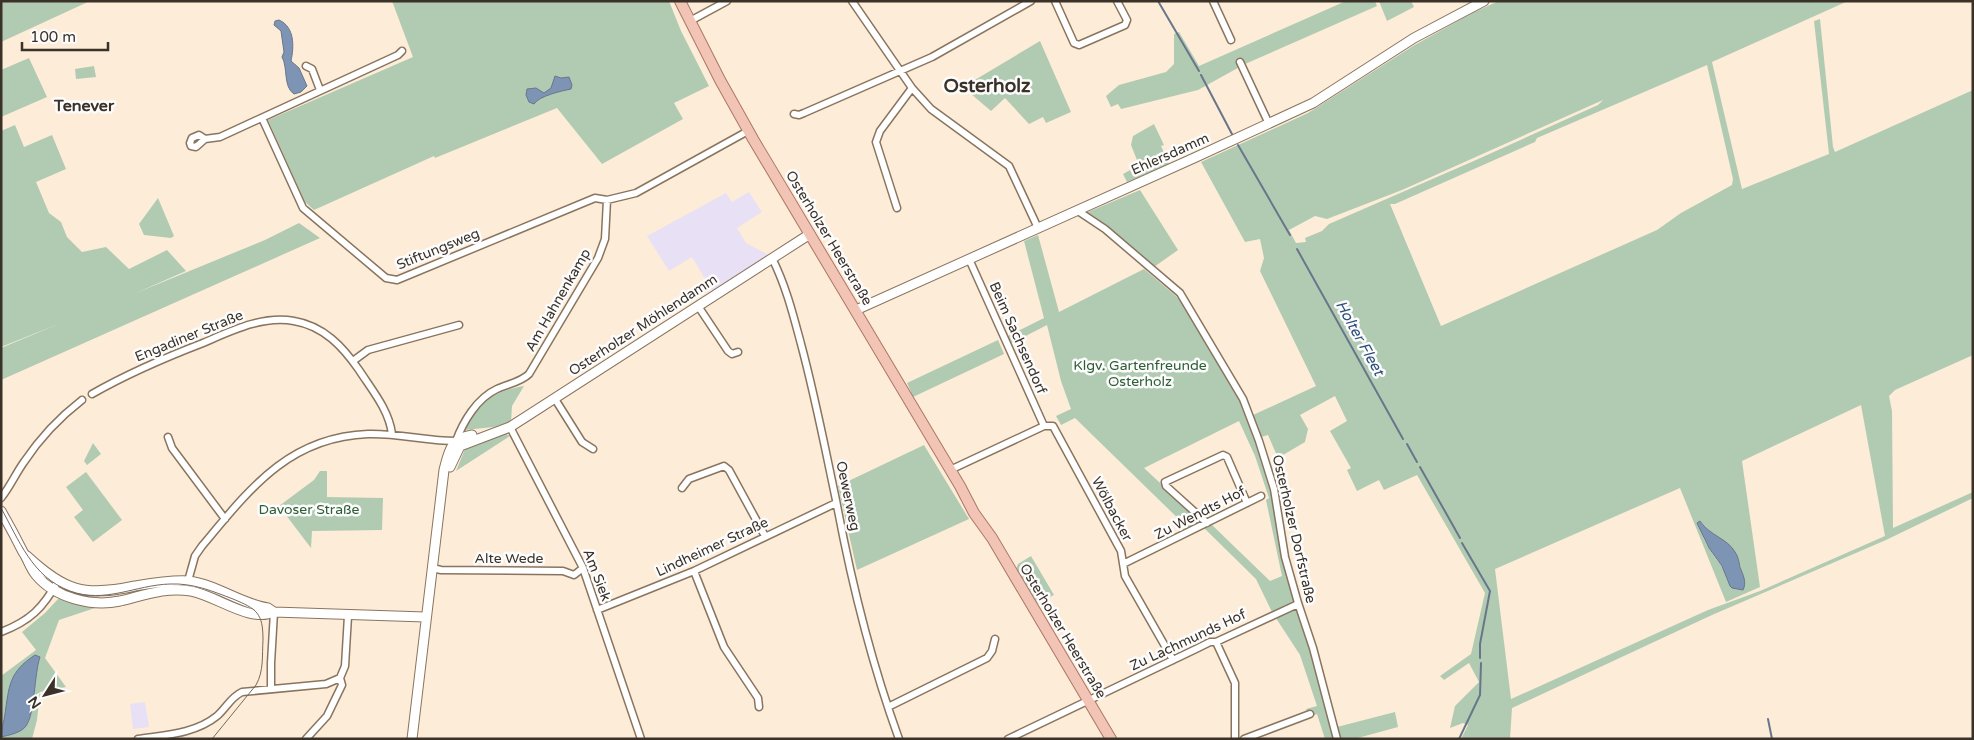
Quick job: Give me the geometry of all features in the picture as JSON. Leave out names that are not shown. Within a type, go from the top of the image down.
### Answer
[{"type":"main road","name":"Osterholzer Heerstraße","points":[[680,1],[748,131],[856,310],[960,486],[971,508],[992,538],[1111,739]]},
{"type":"street","points":[[690,21],[727,1]]},
{"type":"street","points":[[852,1],[912,88],[931,109],[1009,166],[1038,228]]},
{"type":"street","points":[[794,114],[804,113],[957,44],[1031,1]]},
{"type":"street","points":[[1055,1],[1074,43],[1079,46],[1125,25],[1127,20],[1117,1]]},
{"type":"street","points":[[1213,1],[1231,40]]},
{"type":"street","name":"Ehlersdamm","points":[[856,310],[1313,103],[1414,38],[1484,1]]},
{"type":"street","points":[[205,139],[220,137],[398,55],[402,51]]},
{"type":"street","points":[[1240,62],[1269,124]]},
{"type":"street","points":[[306,66],[312,70],[320,90]]},
{"type":"street","points":[[896,208],[876,142],[880,131],[912,88]]},
{"type":"street","name":"Stiftungsweg","points":[[262,118],[302,208],[386,278],[396,280],[595,198],[607,200]]},
{"type":"street","points":[[607,200],[641,190],[748,131]]},
{"type":"street","name":"Am Hahnenkamp","points":[[458,444],[467,418],[487,395],[524,379],[529,374],[598,258],[605,239],[607,200]]},
{"type":"street","name":"Osterholzer Dorfstraße","points":[[1078,211],[1106,228],[1180,293],[1243,400],[1259,441],[1274,489],[1285,557],[1313,648],[1337,739]]},
{"type":"street","name":"Osterholzer Möhlendamm","points":[[458,444],[460,438],[473,435],[490,436],[510,428],[810,234]]},
{"type":"street","name":"Oewerweg","points":[[772,258],[782,278],[805,359],[819,414],[836,503],[873,662],[899,739]]},
{"type":"street","name":"Beim Sachsendorf","points":[[969,260],[1047,426]]},
{"type":"street","points":[[698,306],[728,351],[732,354],[738,352]]},
{"type":"street","name":"Engadiner Straße","points":[[92,394],[129,374],[239,328],[259,322],[293,320],[318,329],[343,348],[384,410],[392,434]]},
{"type":"street","points":[[353,361],[368,350],[459,325]]},
{"type":"street","points":[[555,399],[582,442],[593,450]]},
{"type":"street","points":[[1,498],[24,461],[42,439],[69,410],[82,400]]},
{"type":"street","points":[[950,470],[1047,426]]},
{"type":"street","name":"Wölbacker","points":[[1047,426],[1056,429],[1121,551],[1124,574],[1128,582],[1173,660]]},
{"type":"street","name":"Am Siek","points":[[510,428],[583,568],[641,739]]},
{"type":"street","points":[[188,582],[195,556],[262,477],[285,460],[317,444],[350,436],[392,434],[458,444]]},
{"type":"street","points":[[168,437],[172,448],[225,519]]},
{"type":"street","points":[[412,739],[442,486],[450,450],[458,444]]},
{"type":"street","points":[[1207,523],[1166,486],[1165,482],[1223,456],[1227,457],[1247,503]]},
{"type":"street","points":[[682,488],[689,479],[724,466],[765,536]]},
{"type":"street","name":"Zu Wendts Hof","points":[[1123,564],[1261,496]]},
{"type":"street","name":"Lindheimer Straße","points":[[597,610],[694,571],[836,503]]},
{"type":"street","points":[[1,511],[25,554],[65,596],[82,601],[119,601],[155,591],[176,590],[209,596],[242,610],[267,616],[274,612]]},
{"type":"street","name":"Alte Wede","points":[[432,568],[441,570],[563,571],[574,575],[583,568]]},
{"type":"street","points":[[694,571],[718,636],[758,698],[759,706]]},
{"type":"street","points":[[56,585],[79,590],[105,592],[156,582],[188,582],[274,612],[348,616],[425,617]]},
{"type":"street","points":[[1,632],[32,616],[56,585]]},
{"type":"street","points":[[242,610],[246,607],[247,601]]},
{"type":"street","name":"Zu Lachmunds Hof","points":[[1008,739],[1210,642],[1216,642],[1298,604]]},
{"type":"street","points":[[271,689],[274,612]]},
{"type":"street","points":[[306,739],[322,722],[333,706],[342,685],[340,678],[345,666],[348,616]]},
{"type":"street","points":[[888,707],[987,658],[992,651],[995,638]]},
{"type":"street","points":[[1216,642],[1235,683],[1235,739]]},
{"type":"street","points":[[138,739],[192,730],[216,717],[242,692],[326,684],[340,678]]},
{"type":"street","points":[[1244,739],[1310,714]]},
{"type":"shaded area","points":[[749,192],[762,212],[737,228],[746,243],[769,255],[713,292],[692,257],[669,271],[647,236],[726,193],[732,202]]},
{"type":"shaded area","points":[[145,702],[149,727],[133,729],[130,704]]},
{"type":"green space","points":[[1,1],[90,1],[1,42]]},
{"type":"green space","points":[[392,1],[669,1],[681,31],[709,86],[674,103],[683,119],[602,164],[557,108],[435,158],[434,156],[314,210],[305,202],[268,120],[413,57]]},
{"type":"green space","points":[[1346,1],[1375,1],[1377,6],[1245,64],[1198,90],[1121,109],[1118,104],[1111,107],[1106,96],[1119,85],[1166,72],[1174,64],[1174,34],[1179,32],[1199,66]]},
{"type":"green space","points":[[1379,1],[1411,1],[1414,7],[1387,21]]},
{"type":"green space","points":[[1499,1],[1848,1],[1712,62],[1742,189],[1829,154],[1814,21],[1820,19],[1835,152],[1973,90],[1973,355],[1895,390],[1889,396],[1892,411],[1893,528],[1973,492],[1973,498],[1886,540],[1712,615],[1512,708],[1510,739],[1461,739],[1468,725],[1463,723],[1450,728],[1455,706],[1479,682],[1469,663],[1444,680],[1440,676],[1471,654],[1485,593],[1417,475],[1384,490],[1379,480],[1357,491],[1347,470],[1351,468],[1330,431],[1347,421],[1335,396],[1300,415],[1308,429],[1305,442],[1278,458],[1268,435],[1261,437],[1253,415],[1316,386],[1260,271],[1264,258],[1260,239],[1245,242],[1201,162],[1308,113],[1413,46],[1474,12]],"holes":[[[1707,65],[1733,179],[1732,185],[1681,213],[1657,230],[1441,326],[1390,204],[1395,204],[1535,142],[1537,138]],[[1603,100],[1598,105],[1329,224],[1322,231],[1305,238],[1306,242],[1296,243],[1289,230],[1315,216],[1327,219],[1402,190]],[[1861,405],[1885,536],[1760,591],[1708,610],[1511,699],[1495,569],[1680,488],[1726,602],[1760,587],[1742,461]],[[1700,521],[1740,565],[1745,583],[1730,586],[1700,527]]]},
{"type":"green space","points":[[1040,41],[1071,112],[1046,123],[1043,117],[1029,124],[1005,98],[991,111],[963,87]]},
{"type":"green space","points":[[29,58],[47,97],[1,117],[1,70]]},
{"type":"green space","points":[[94,66],[96,77],[76,79],[75,69]]},
{"type":"green space","points":[[1154,124],[1164,145],[1161,146],[1169,164],[1127,182],[1123,174],[1139,165],[1131,145],[1133,136]]},
{"type":"green space","points":[[15,125],[24,147],[52,135],[66,169],[36,182],[49,213],[61,222],[67,237],[82,252],[106,247],[129,269],[167,250],[186,271],[136,293],[265,240],[299,223],[320,238],[1,380],[1,348],[61,323],[1,347],[1,131]]},
{"type":"green space","points":[[1140,190],[1178,250],[1154,267],[1087,214]]},
{"type":"green space","points":[[158,198],[174,236],[171,238],[144,235],[139,224]]},
{"type":"green space","name":"Klgv. Gartenfreunde Osterholz","points":[[1038,235],[1059,312],[1144,269],[1177,297],[1195,322],[1241,402],[1271,484],[1278,533],[1336,739],[1325,739],[1317,714],[1309,717],[1306,709],[1317,706],[1300,655],[1272,612],[1256,579],[1204,528],[1192,532],[1075,418],[1061,425],[1056,416],[1071,409],[1061,381],[1047,325],[1012,343],[1008,336],[1044,318],[1024,241]],"holes":[[[1239,421],[1255,456],[1269,498],[1266,500],[1282,576],[1270,581],[1211,524],[1202,522],[1144,468]]]},
{"type":"green space","points":[[998,340],[1004,354],[913,397],[907,383]]},
{"type":"green space","points":[[524,386],[512,406],[511,422],[494,427],[464,430],[476,412],[488,399],[503,391]]},
{"type":"green space","points":[[506,434],[510,436],[456,471],[467,444]]},
{"type":"green space","points":[[93,443],[101,454],[87,465],[84,461]]},
{"type":"green space","points":[[924,445],[969,519],[857,570],[838,486]]},
{"type":"green space","name":"Davoser Straße","points":[[320,471],[327,471],[327,497],[383,498],[382,530],[312,531],[311,548],[279,506],[314,480]]},
{"type":"green space","points":[[86,472],[122,520],[93,542],[74,517],[83,510],[66,487]]},
{"type":"green space","points":[[1031,556],[1054,595],[1037,603],[1016,569],[1018,564]]},
{"type":"green space","points":[[59,598],[75,604],[98,607],[59,620],[45,658],[66,687],[40,692],[37,720],[32,739],[1,739],[1,676],[36,650],[22,632],[45,613]]},
{"type":"green space","points":[[1395,712],[1398,727],[1354,739],[1340,739],[1337,727]]},
{"type":"water","points":[[279,20],[291,32],[293,50],[291,61],[299,68],[307,86],[301,92],[294,94],[288,87],[282,57],[284,52],[281,31],[274,25],[275,21]]},
{"type":"water","points":[[555,76],[561,78],[569,77],[572,85],[571,89],[545,96],[534,104],[529,102],[526,95],[527,89],[536,88],[544,93],[551,88]]},
{"type":"water","points":[[1700,521],[1732,547],[1738,557],[1744,578],[1743,590],[1730,586],[1722,566],[1709,548],[1697,523]]},
{"type":"water","points":[[35,655],[40,657],[29,720],[21,730],[1,737],[12,680],[20,667]]},
{"type":"waterway","name":"Holter Fleet","points":[[1158,1],[1199,71]]},
{"type":"waterway","name":"Holter Fleet","points":[[1201,75],[1233,136]]},
{"type":"waterway","name":"Holter Fleet","points":[[1238,145],[1290,235]]},
{"type":"waterway","name":"Holter Fleet","points":[[1297,249],[1403,439]]},
{"type":"waterway","name":"Holter Fleet","points":[[1407,444],[1417,462]]},
{"type":"waterway","name":"Holter Fleet","points":[[1420,467],[1460,538]]},
{"type":"waterway","name":"Holter Fleet","points":[[1462,543],[1490,591],[1480,644],[1480,658]]},
{"type":"waterway","name":"Holter Fleet","points":[[1459,739],[1480,695],[1481,663]]},
{"type":"waterway","points":[[1768,719],[1772,739]]},
{"type":"tram line","points":[[1,508],[21,545],[36,567],[57,585],[70,591],[95,596],[157,585],[187,585],[233,599],[248,606],[257,613],[263,631],[262,663],[259,680],[212,739]]},
{"type":"district","name":"Osterholz","points":[[987,86]]},
{"type":"district","name":"Tenever","points":[[84,106]]}]
